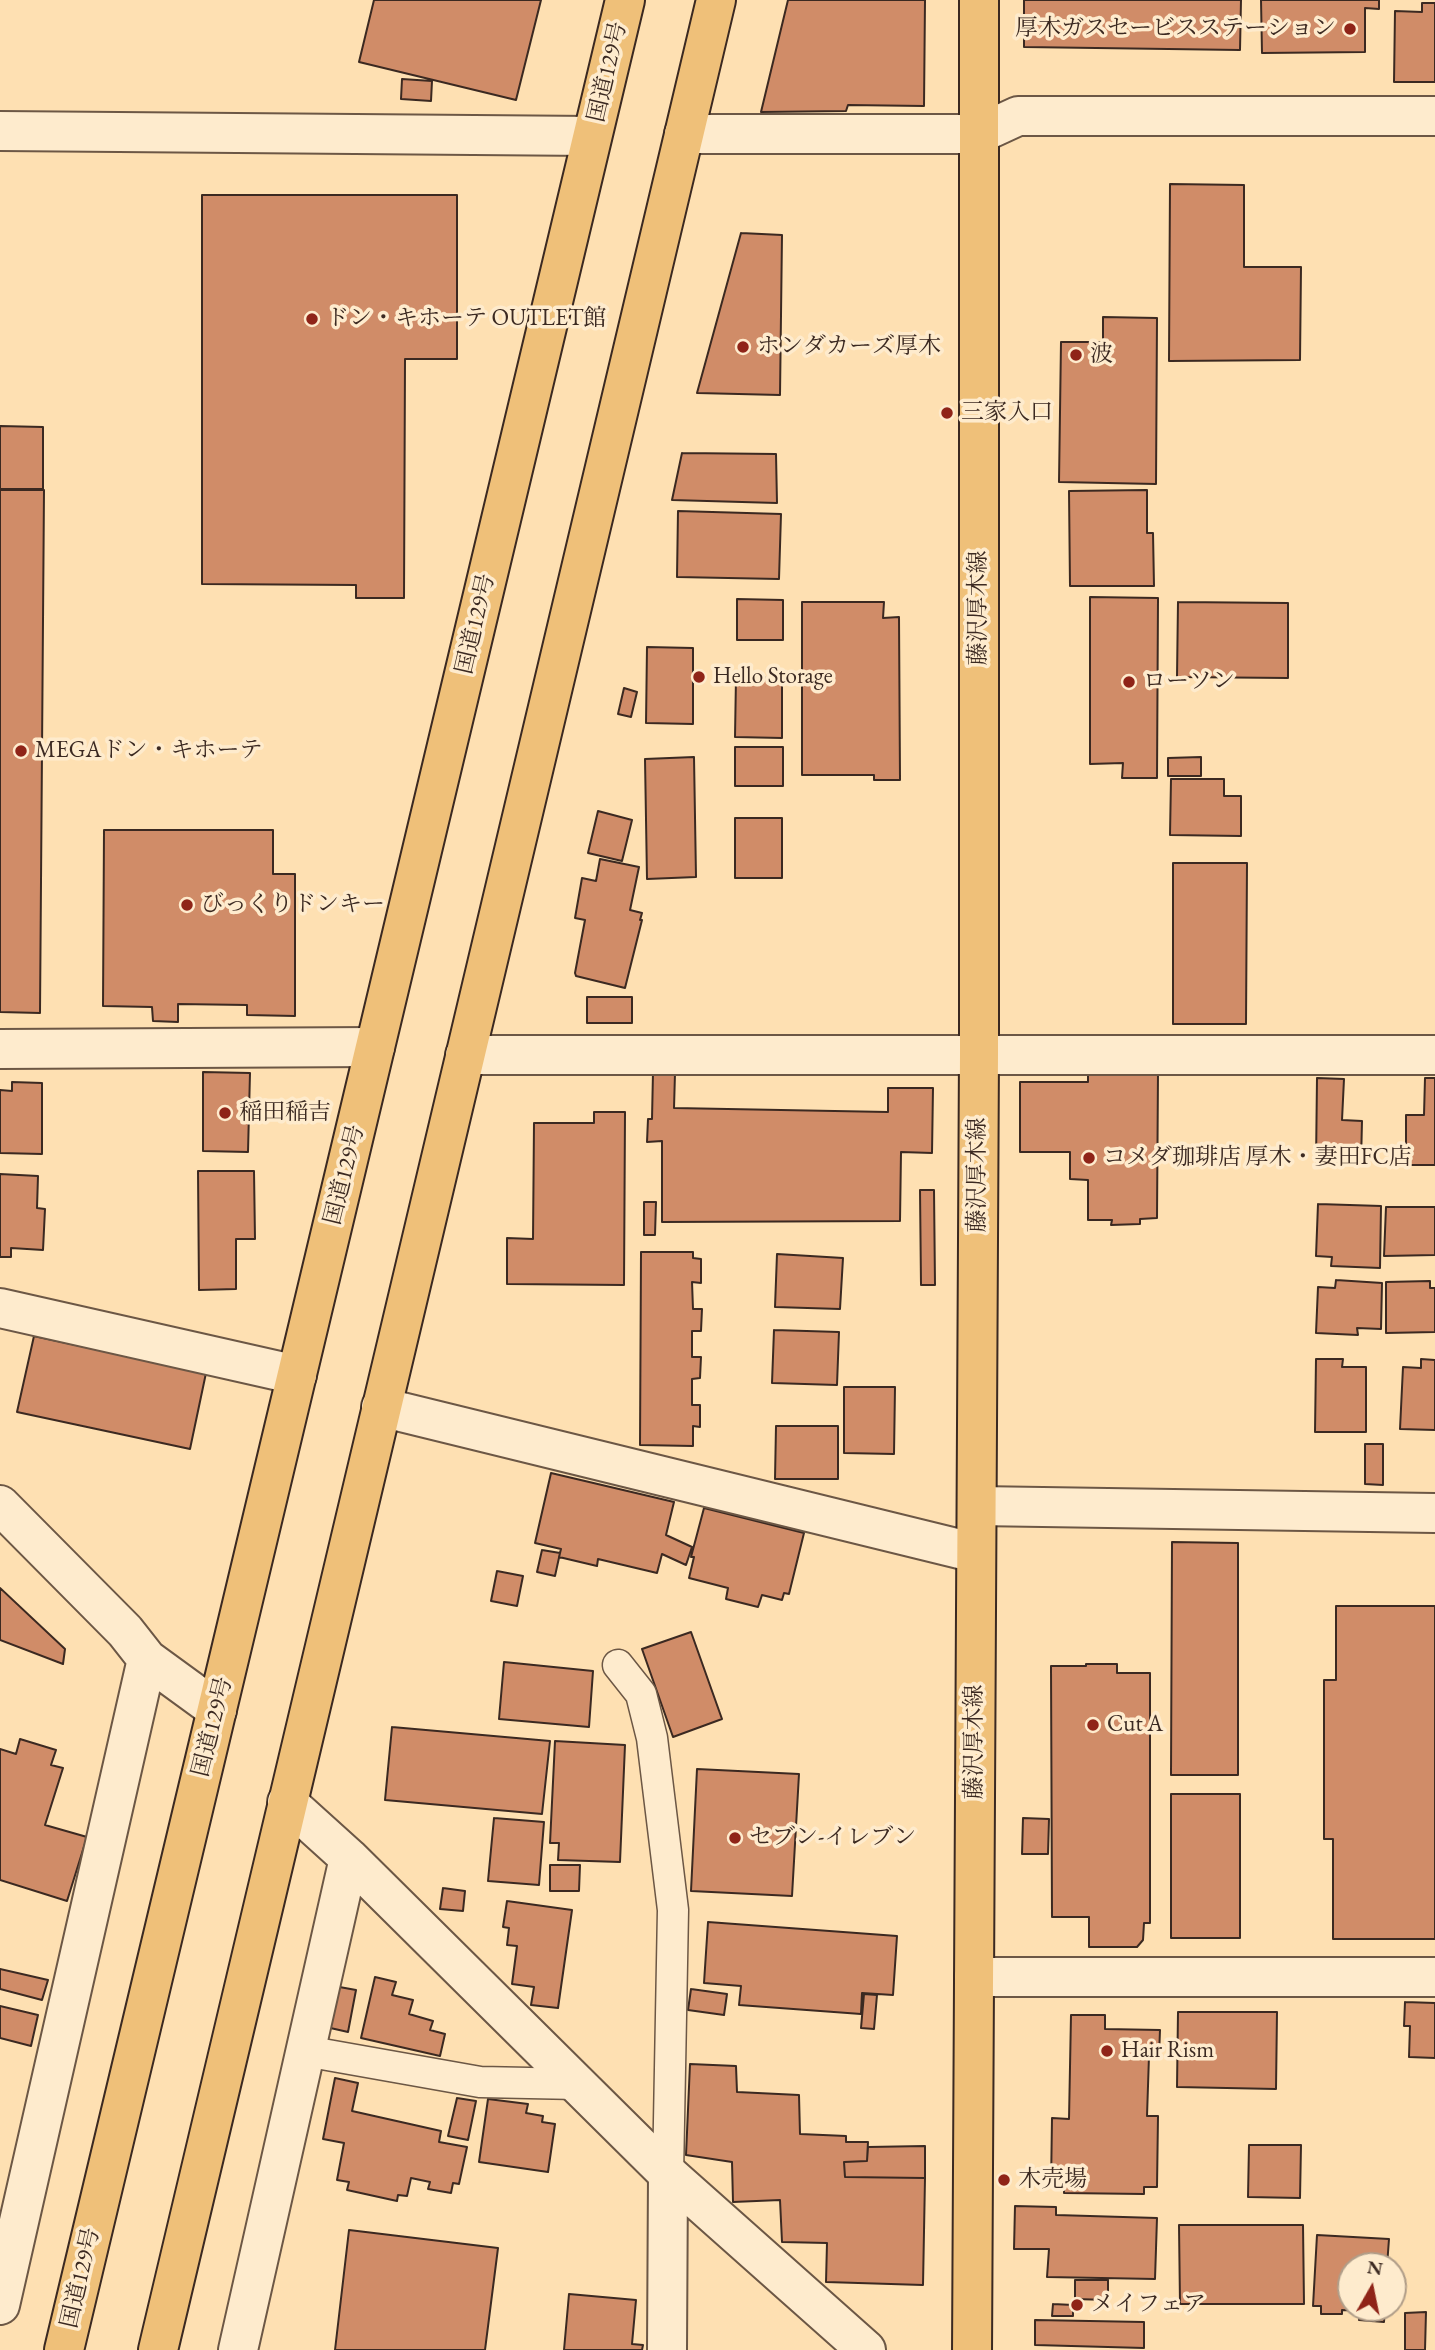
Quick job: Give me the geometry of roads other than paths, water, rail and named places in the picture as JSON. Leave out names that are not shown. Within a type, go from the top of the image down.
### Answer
[{"type":"main road","name":"国道129号","points":[[64,2350],[625,0]]},
{"type":"main road","points":[[158,2350],[716,0]]},
{"type":"main road","name":"藤沢厚木線","points":[[972,2350],[979,1054],[979,0]]},
{"type":"street","points":[[684,134],[979,134],[1018,116],[1435,116]]},
{"type":"street","points":[[0,131],[592,136]]},
{"type":"street","points":[[0,1049],[375,1048]]},
{"type":"street","points":[[465,1055],[1435,1055]]},
{"type":"street","points":[[0,1308],[297,1375]]},
{"type":"street","points":[[381,1407],[976,1553]]},
{"type":"street","points":[[0,1505],[125,1631],[147,1659],[218,1710]]},
{"type":"street","points":[[976,1506],[1435,1513]]},
{"type":"street","points":[[0,2305],[5,2262],[147,1659]]},
{"type":"street","points":[[287,1802],[349,1858],[668,2174],[866,2350]]},
{"type":"street","points":[[238,2350],[349,1858]]},
{"type":"street","points":[[974,1977],[1435,1977]]},
{"type":"street","points":[[667,2350],[668,2174]]},
{"type":"lane","points":[[618,1665],[640,1694],[652,1738],[673,1910],[668,2174]]},
{"type":"lane","points":[[305,2050],[481,2082],[578,2084]]},
{"type":"place","name":"厚木ガスセービスステーション","points":[[1350,29]]},
{"type":"place","name":"ドン・キホーテ OUTLET館","points":[[312,319]]},
{"type":"place","name":"ホンダカーズ厚木","points":[[743,347]]},
{"type":"place","name":"波","points":[[1076,355]]},
{"type":"place","name":"三家入口","points":[[947,413]]},
{"type":"place","name":"Hello Storage","points":[[699,677]]},
{"type":"place","name":"ローソン","points":[[1129,682]]},
{"type":"place","name":"MEGAドン・キホーテ","points":[[21,751]]},
{"type":"place","name":"びっくりドンキー","points":[[187,905]]},
{"type":"place","name":"稲田稲吉","points":[[225,1113]]},
{"type":"place","name":"コメダ珈琲店 厚木・妻田FC店","points":[[1089,1158]]},
{"type":"place","name":"Cut A","points":[[1093,1725]]},
{"type":"place","name":"セブン-イレブン","points":[[735,1838]]},
{"type":"place","name":"Hair Rism","points":[[1107,2051]]},
{"type":"place","name":"木売場","points":[[1004,2180]]},
{"type":"place","name":"メイフェア","points":[[1077,2305]]}]
